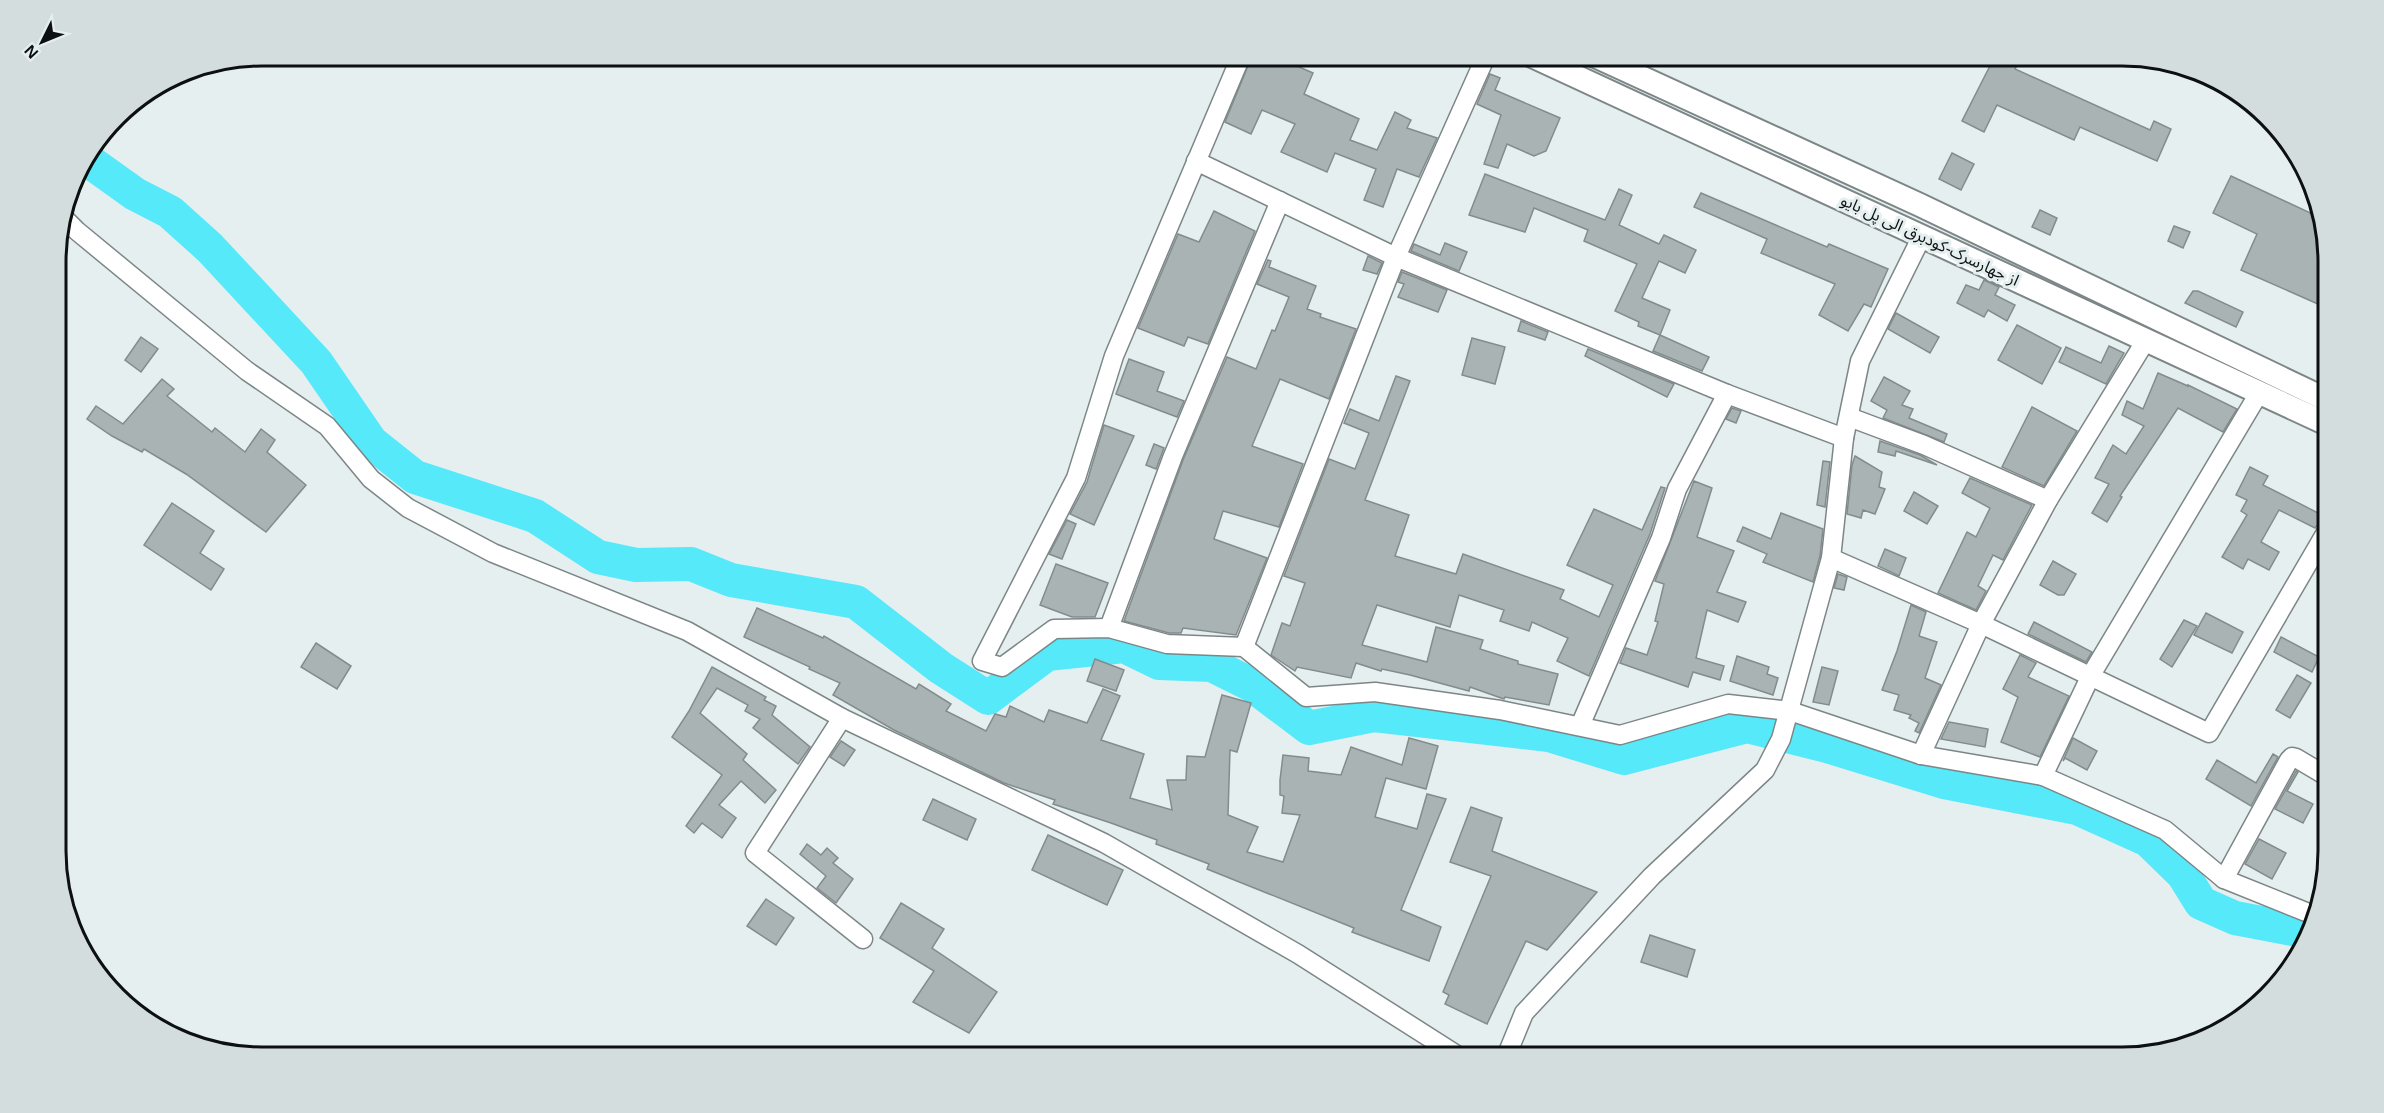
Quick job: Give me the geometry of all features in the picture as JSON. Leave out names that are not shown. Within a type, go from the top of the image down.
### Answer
[{"type":"street","points":[[1236,66],[1114,356],[1076,478],[982,662],[1002,667],[1054,629],[1109,628],[1167,644],[1244,647],[1306,697],[1375,693],[1500,710],[1620,735],[1728,704],[1786,725],[1921,754],[2043,776],[2165,830],[2224,879],[2307,913]]},
{"type":"street","points":[[1244,647],[1396,256],[1482,66]]},
{"type":"street","name":"از جهارسرک-کودبرق الی پل بایو","points":[[1554,66],[2318,420]]},
{"type":"street","name":"از جهارسرک-کودبرق الی پل بایو","points":[[1617,66],[1920,206],[2318,396]]},
{"type":"street","points":[[1196,161],[1396,256],[1727,394],[1844,438]]},
{"type":"street","points":[[1109,628],[1173,456],[1280,201]]},
{"type":"street","points":[[70,224],[247,371],[327,426],[371,479],[408,508],[493,553],[687,631],[842,718],[1104,843],[1298,954],[1444,1047]]},
{"type":"street","points":[[1510,1047],[1524,1013],[1652,876],[1765,770],[1786,725],[1831,558],[1844,438],[1860,361],[1922,236]]},
{"type":"street","points":[[1921,754],[1981,624],[2048,500],[2146,340]]},
{"type":"street","points":[[2043,776],[2091,675],[2259,393]]},
{"type":"street","points":[[1580,726],[1661,538],[1677,489],[1727,394]]},
{"type":"street","points":[[1849,417],[1934,449],[2048,500]]},
{"type":"street","points":[[1831,558],[1981,624],[2210,733],[2318,547]]},
{"type":"street","points":[[842,718],[755,853],[863,939]]},
{"type":"street","points":[[2224,879],[2289,760],[2292,757],[2296,758],[2318,771]]},
{"type":"building","points":[[1248,66],[1297,66],[1313,73],[1304,94],[1359,119],[1350,140],[1377,150],[1395,112],[1411,120],[1407,128],[1437,138],[1419,177],[1397,169],[1383,207],[1364,200],[1376,169],[1335,153],[1327,172],[1281,152],[1295,124],[1262,110],[1251,134],[1225,122]]},
{"type":"building","points":[[1990,66],[2017,66],[2015,69],[2150,130],[2154,121],[2171,129],[2157,161],[2080,127],[2074,140],[1997,105],[1984,132],[1962,121]]},
{"type":"building","points":[[1490,74],[1500,78],[1495,90],[1560,118],[1546,151],[1534,156],[1507,144],[1498,168],[1484,164],[1501,115],[1477,104]]},
{"type":"building","points":[[1952,153],[1974,164],[1961,190],[1939,179]]},
{"type":"building","points":[[1485,174],[1605,220],[1619,189],[1632,195],[1619,225],[1659,244],[1664,235],[1696,250],[1685,273],[1659,261],[1642,298],[1670,310],[1660,335],[1638,326],[1639,322],[1615,311],[1637,264],[1584,241],[1588,230],[1534,208],[1525,232],[1469,215]]},
{"type":"building","points":[[2231,176],[2311,213],[2318,262],[2318,304],[2241,270],[2257,234],[2213,213]]},
{"type":"building","points":[[1701,193],[1827,247],[1829,244],[1888,269],[1871,307],[1864,304],[1848,331],[1819,315],[1835,284],[1761,253],[1767,239],[1694,207]]},
{"type":"building","points":[[2040,210],[2057,218],[2050,235],[2032,227]]},
{"type":"building","points":[[1214,211],[1255,231],[1208,344],[1188,337],[1184,346],[1138,328],[1178,234],[1199,242]]},
{"type":"building","points":[[2174,226],[2190,232],[2183,248],[2168,241]]},
{"type":"building","points":[[1445,243],[1467,252],[1459,271],[1411,251],[1414,244],[1440,255]]},
{"type":"building","points":[[1368,256],[1382,263],[1377,274],[1363,270]]},
{"type":"building","points":[[1268,260],[1271,261],[1269,267],[1316,286],[1307,309],[1321,314],[1320,317],[1356,329],[1329,399],[1280,379],[1252,446],[1303,464],[1279,527],[1223,511],[1214,539],[1267,558],[1236,635],[1183,628],[1181,633],[1169,633],[1124,621],[1183,460],[1227,357],[1256,369],[1289,297],[1257,284]]},
{"type":"building","points":[[1402,272],[1447,290],[1438,312],[1398,297],[1404,284],[1398,282]]},
{"type":"building","points":[[1984,280],[1999,287],[1995,295],[2015,305],[2007,321],[1988,310],[1984,317],[1957,303],[1966,285],[1979,290]]},
{"type":"building","points":[[2193,291],[2198,291],[2243,312],[2236,327],[2185,303]]},
{"type":"building","points":[[1896,313],[1939,337],[1930,353],[1888,329]]},
{"type":"building","points":[[1521,321],[1548,332],[1545,340],[1518,331]]},
{"type":"building","points":[[2017,325],[2061,348],[2042,384],[1998,360]]},
{"type":"building","points":[[1660,335],[1709,357],[1702,371],[1653,351]]},
{"type":"building","points":[[141,337],[158,349],[141,372],[125,360]]},
{"type":"building","points":[[1472,338],[1505,347],[1495,384],[1462,375]]},
{"type":"building","points":[[2109,346],[2124,353],[2106,384],[2059,362],[2066,347],[2101,363]]},
{"type":"building","points":[[1588,349],[1674,384],[1667,397],[1585,356]]},
{"type":"building","points":[[1129,359],[1164,372],[1157,391],[1184,401],[1177,417],[1116,394]]},
{"type":"building","points":[[2158,373],[2237,409],[2223,432],[2178,408],[2120,496],[2122,497],[2107,522],[2092,513],[2109,484],[2095,478],[2113,445],[2126,454],[2144,426],[2122,415],[2127,401],[2143,409]]},
{"type":"building","points":[[1396,376],[1410,381],[1365,500],[1409,515],[1395,556],[1456,574],[1463,554],[1564,590],[1560,599],[1599,617],[1613,585],[1567,565],[1594,509],[1642,530],[1661,487],[1665,488],[1650,534],[1589,676],[1557,661],[1568,638],[1532,622],[1529,631],[1500,621],[1504,610],[1459,595],[1450,627],[1377,605],[1362,645],[1427,662],[1436,627],[1483,640],[1480,649],[1518,661],[1518,664],[1558,674],[1549,705],[1505,697],[1504,699],[1470,687],[1469,691],[1356,663],[1351,678],[1297,667],[1295,671],[1271,655],[1282,623],[1290,626],[1305,583],[1284,576],[1329,459],[1355,469],[1369,433],[1344,423],[1350,409],[1379,421]]},
{"type":"building","points":[[1884,377],[1910,391],[1902,405],[1913,409],[1909,418],[1947,434],[1944,442],[1883,418],[1887,410],[1871,401]]},
{"type":"building","points":[[162,379],[174,389],[167,396],[212,432],[215,428],[245,452],[261,429],[275,440],[267,452],[306,485],[266,532],[186,474],[144,449],[142,452],[112,436],[87,419],[96,406],[123,424]]},
{"type":"building","points":[[2032,407],[2077,431],[2044,486],[2002,467]]},
{"type":"building","points":[[1732,408],[1741,411],[1736,423],[1726,419]]},
{"type":"building","points":[[1104,425],[1134,436],[1094,525],[1070,514],[1087,482]]},
{"type":"building","points":[[1880,441],[1920,455],[1937,465],[1896,451],[1895,456],[1878,452]]},
{"type":"building","points":[[1154,444],[1164,448],[1156,469],[1146,465]]},
{"type":"building","points":[[1855,456],[1882,472],[1879,487],[1885,489],[1875,514],[1863,510],[1861,518],[1847,514]]},
{"type":"building","points":[[1823,461],[1830,462],[1825,507],[1817,505]]},
{"type":"building","points":[[2250,467],[2268,476],[2263,485],[2318,513],[2318,524],[2315,528],[2279,510],[2261,542],[2279,552],[2269,570],[2248,559],[2243,569],[2222,557],[2247,515],[2241,511],[2247,500],[2236,495]]},
{"type":"building","points":[[1970,478],[2032,505],[2003,560],[1993,555],[1978,586],[1986,591],[1976,610],[1938,593],[1967,532],[1976,537],[1990,508],[1962,493]]},
{"type":"building","points":[[1694,481],[1712,488],[1697,537],[1734,551],[1717,592],[1746,602],[1738,622],[1707,610],[1696,658],[1724,666],[1720,680],[1693,672],[1688,687],[1620,663],[1626,648],[1647,655],[1658,622],[1655,621],[1664,584],[1655,581]]},
{"type":"building","points":[[1914,492],[1938,506],[1927,524],[1904,511]]},
{"type":"building","points":[[172,503],[214,531],[200,553],[224,569],[211,590],[144,545]]},
{"type":"building","points":[[1781,513],[1823,529],[1820,556],[1813,582],[1763,562],[1767,554],[1737,541],[1743,527],[1771,539]]},
{"type":"building","points":[[1067,520],[1076,524],[1062,559],[1049,554]]},
{"type":"building","points":[[1885,549],[1906,558],[1899,576],[1878,566]]},
{"type":"building","points":[[2053,561],[2076,574],[2064,595],[2058,595],[2040,585]]},
{"type":"building","points":[[1056,564],[1108,583],[1095,617],[1072,617],[1040,605]]},
{"type":"building","points":[[1838,574],[1847,577],[1844,590],[1834,588]]},
{"type":"building","points":[[1911,605],[1926,612],[1919,636],[1937,642],[1925,678],[1941,685],[1919,733],[1915,731],[1919,723],[1909,718],[1911,715],[1894,710],[1899,695],[1882,690]]},
{"type":"building","points":[[757,608],[823,638],[824,636],[916,689],[919,684],[951,704],[946,711],[986,731],[995,714],[1006,717],[1010,706],[1044,722],[1049,710],[1087,723],[1103,689],[1120,696],[1101,740],[1144,754],[1130,798],[1172,810],[1167,780],[1186,780],[1187,756],[1205,757],[1222,695],[1251,703],[1237,752],[1230,750],[1228,815],[1258,827],[1247,852],[1283,862],[1300,815],[1282,813],[1284,796],[1280,795],[1280,780],[1283,755],[1309,758],[1308,771],[1341,775],[1351,747],[1402,765],[1409,738],[1438,746],[1426,789],[1386,778],[1375,817],[1417,829],[1427,794],[1446,799],[1401,910],[1441,927],[1429,961],[1352,932],[1354,928],[1207,869],[1209,864],[1156,844],[1157,840],[1053,804],[1055,800],[1004,783],[894,730],[833,695],[840,683],[744,637]]},
{"type":"building","points":[[2206,613],[2243,632],[2232,653],[2194,635]]},
{"type":"building","points":[[2184,620],[2197,626],[2172,667],[2160,659]]},
{"type":"building","points":[[2034,622],[2092,652],[2086,662],[2028,634]]},
{"type":"building","points":[[2281,637],[2318,656],[2318,659],[2312,672],[2274,652]]},
{"type":"building","points":[[316,643],[351,666],[337,689],[301,667]]},
{"type":"building","points":[[2020,655],[2036,663],[2028,677],[2069,696],[2040,757],[2001,742],[2018,697],[2003,689]]},
{"type":"building","points":[[1737,656],[1769,667],[1767,674],[1778,678],[1773,695],[1730,681]]},
{"type":"building","points":[[1095,659],[1124,670],[1116,691],[1087,681]]},
{"type":"building","points":[[712,667],[766,697],[764,700],[776,706],[772,715],[810,747],[798,764],[753,728],[760,719],[745,711],[748,705],[717,688],[700,713],[747,754],[743,760],[776,790],[765,803],[741,781],[719,805],[736,818],[722,838],[702,823],[694,833],[686,826],[722,775],[672,737],[689,711]]},
{"type":"building","points":[[1822,667],[1838,671],[1829,705],[1813,702]]},
{"type":"building","points":[[2297,675],[2311,683],[2290,718],[2276,710]]},
{"type":"building","points":[[1949,722],[1988,729],[1985,747],[1941,739]]},
{"type":"building","points":[[2073,738],[2097,751],[2087,770],[2065,758],[2063,761]]},
{"type":"building","points":[[841,741],[855,750],[844,766],[830,757]]},
{"type":"building","points":[[2273,754],[2278,757],[2251,806],[2206,779],[2217,760],[2256,783]]},
{"type":"building","points":[[2296,771],[2298,772],[2287,791],[2313,804],[2303,823],[2275,809]]},
{"type":"building","points":[[933,799],[976,819],[967,840],[923,820]]},
{"type":"building","points":[[1471,807],[1502,818],[1492,851],[1597,892],[1547,950],[1526,941],[1487,1024],[1445,1004],[1449,995],[1443,992],[1491,876],[1450,862]]},
{"type":"building","points":[[1048,835],[1123,870],[1107,905],[1032,870]]},
{"type":"building","points":[[2259,839],[2286,853],[2272,879],[2245,864]]},
{"type":"building","points":[[807,844],[821,855],[827,848],[838,858],[833,863],[853,879],[836,903],[817,888],[826,876],[800,854]]},
{"type":"building","points":[[766,899],[794,918],[776,945],[747,926]]},
{"type":"building","points":[[901,903],[944,929],[932,948],[997,992],[969,1033],[913,1002],[934,971],[880,938]]},
{"type":"building","points":[[1650,935],[1695,950],[1687,977],[1641,962]]},
{"type":"waterway","points":[[93,164],[135,194],[170,212],[210,248],[316,362],[371,442],[415,477],[535,516],[598,557],[636,565],[691,564],[731,580],[856,602],[941,668],[988,698],[1047,654],[1124,646],[1159,663],[1212,665],[1252,685],[1309,728],[1374,715],[1549,735],[1624,758],[1747,726],[1827,746],[1944,782],[2077,808],[2148,840],[2183,874],[2201,903],[2235,918],[2301,931]]}]
